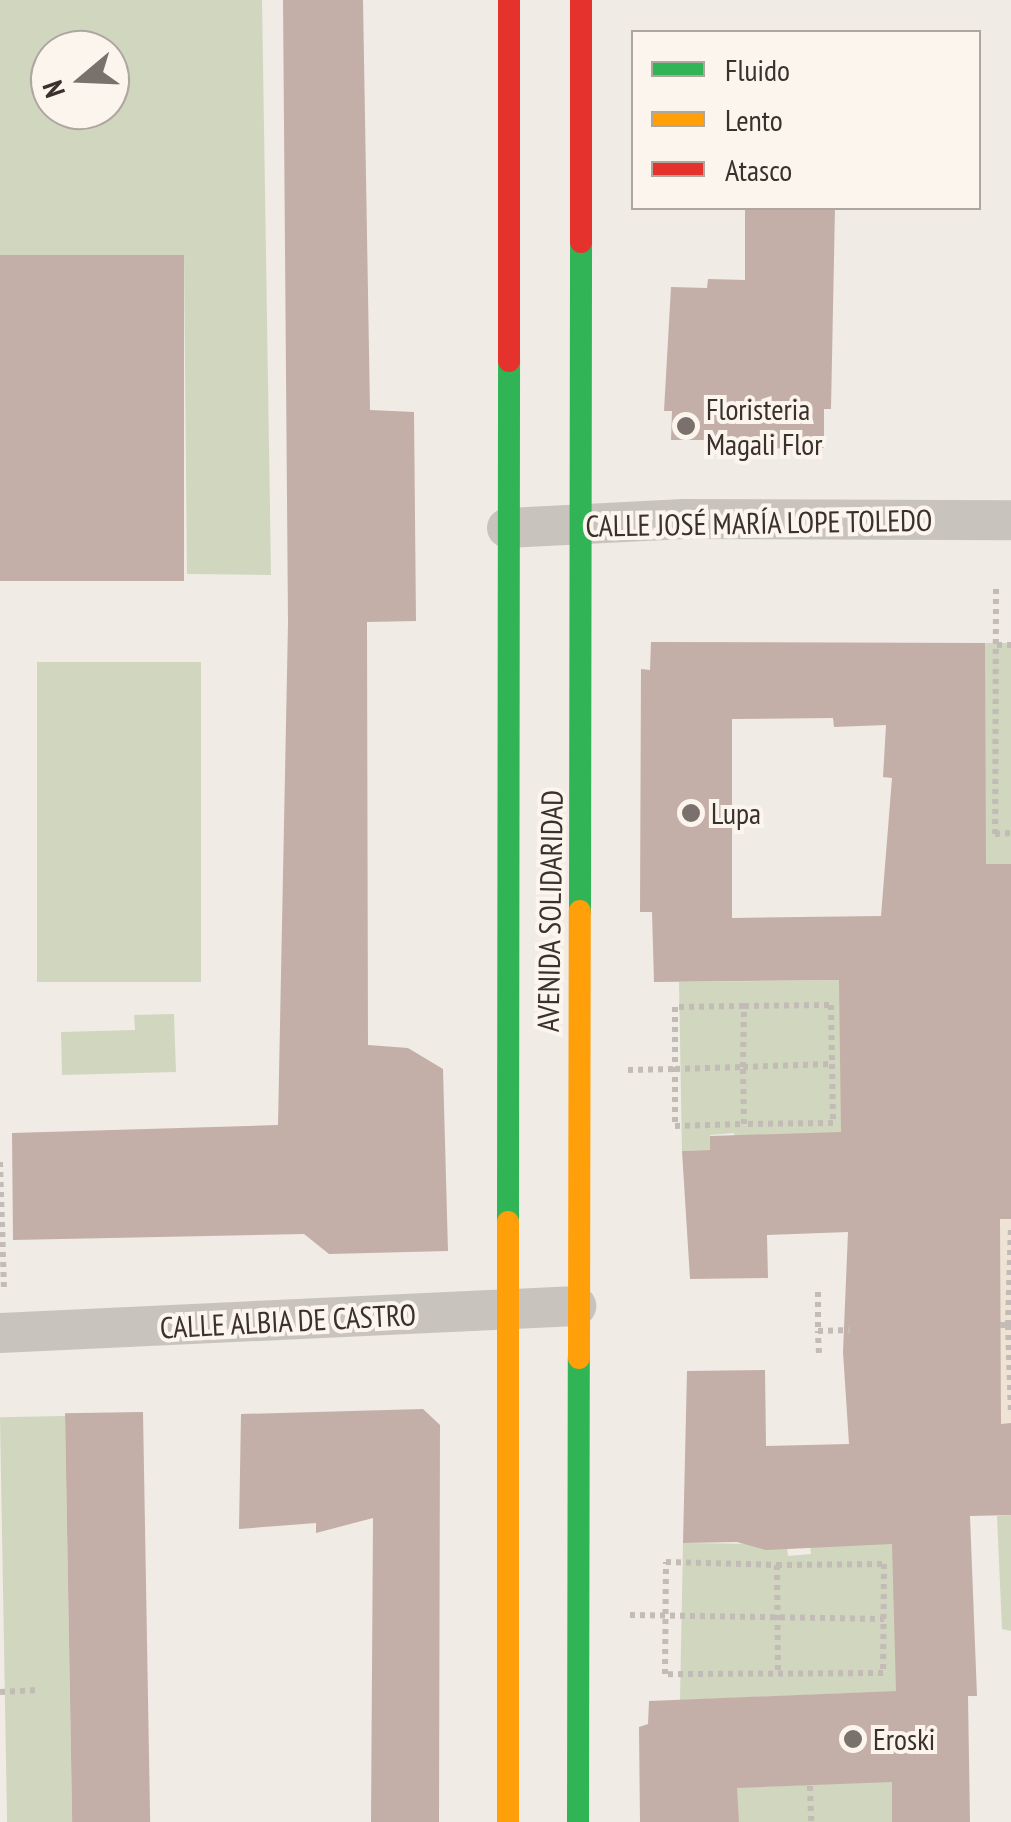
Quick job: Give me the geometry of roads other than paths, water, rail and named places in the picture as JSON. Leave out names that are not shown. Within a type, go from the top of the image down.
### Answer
[{"type":"main road","name":"AVENIDA SOLIDARIDAD","points":[[508,1822],[504,1310],[509,0]]},
{"type":"main road","name":"AVENIDA SOLIDARIDAD","points":[[578,1822],[581,0]]},
{"type":"street","name":"CALLE JOSÉ MARÍA LOPE TOLEDO","points":[[507,528],[684,520],[1011,520]]},
{"type":"street","name":"CALLE ALBIA DE CASTRO","points":[[0,1333],[576,1306]]},
{"type":"place","name":"Floristeria Magali Flor","points":[[686,426]]},
{"type":"place","name":"Lupa","points":[[691,813]]},
{"type":"place","name":"Eroski","points":[[853,1739]]}]
